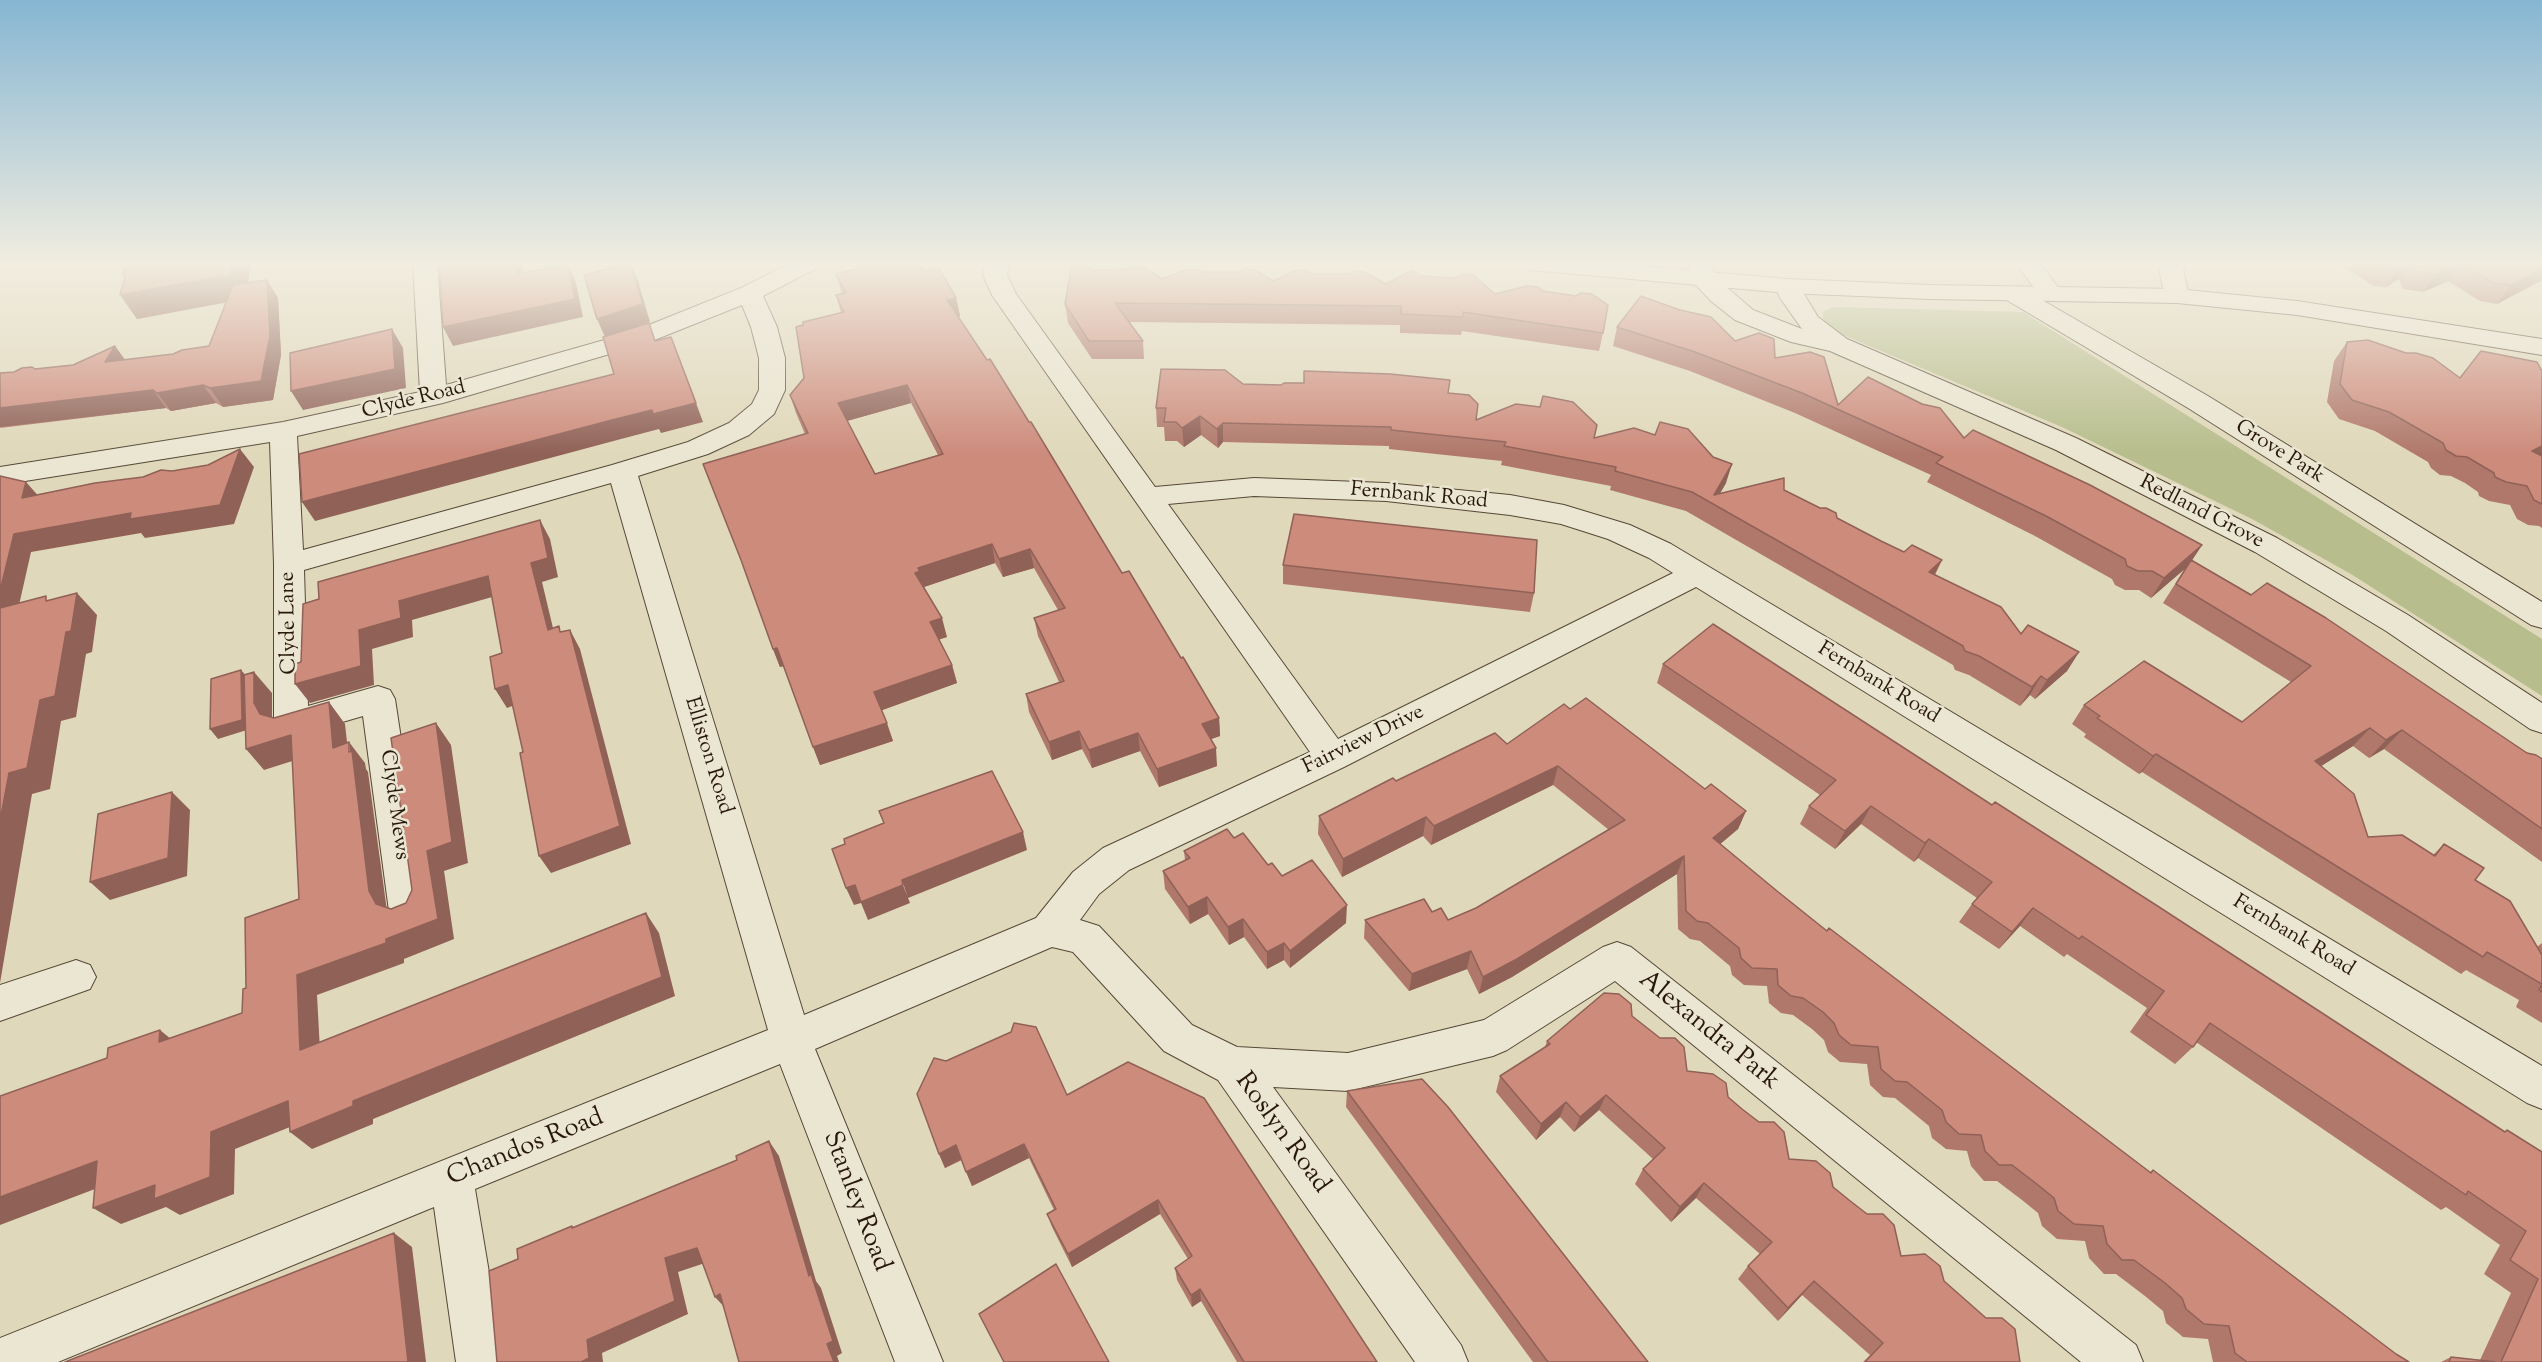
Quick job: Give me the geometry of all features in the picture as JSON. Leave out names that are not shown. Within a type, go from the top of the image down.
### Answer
[{"type":"street","points":[[429,327],[434,397]]},
{"type":"street","name":"Clyde Road","points":[[0,476],[283,431],[434,397],[638,338],[666,327]]},
{"type":"street","points":[[289,564],[622,471],[698,448],[740,429],[764,408],[772,390],[772,358],[764,327]]},
{"type":"street","points":[[1026,327],[1332,757]]},
{"type":"street","name":"Redland Grove","points":[[1773,327],[1800,337],[1838,345],[2066,444],[2266,545],[2397,622],[2542,720]]},
{"type":"street","name":"Redland Grove","points":[[1815,327],[1838,345]]},
{"type":"street","name":"Grove Park","points":[[2069,327],[2198,402],[2542,617]]},
{"type":"street","points":[[2414,327],[2542,347]]},
{"type":"street","name":"Clyde Lane","points":[[283,431],[289,564],[291,724],[378,699]]},
{"type":"street","name":"Elliston Road","points":[[622,471],[791,1040]]},
{"type":"street","name":"Fernbank Road","points":[[1146,497],[1254,487],[1386,492],[1510,505],[1564,515],[1619,532],[1660,551],[2542,1089]]},
{"type":"street","name":"Fairview Drive","points":[[1050,930],[1086,883],[1116,859],[1332,757],[1697,574]]},
{"type":"street","name":"Clyde Mews","points":[[378,699],[408,911]]},
{"type":"street","name":"Chandos Road","points":[[0,1362],[452,1180],[1050,930]]},
{"type":"street","name":"Roslyn Road","points":[[1050,930],[1085,938],[1178,1038],[1233,1066],[1444,1362]]},
{"type":"street","name":"Alexandra Park","points":[[1233,1066],[1348,1072],[1493,1037],[1617,959],[2119,1362]]},
{"type":"street","points":[[0,1003],[76,977]]},
{"type":"street","name":"Stanley Road","points":[[791,1040],[920,1362]]},
{"type":"street","points":[[452,1180],[480,1362]]},
{"type":"green space","points":[[1829,327],[2046,327],[2542,639],[2542,696],[2351,574],[2252,519],[2062,427],[1843,335]]},
{"type":"building","points":[[217,327],[269,327],[270,336],[261,381],[210,388],[203,385],[157,393],[153,390],[0,408],[0,373],[14,372],[22,368],[73,365],[115,346],[105,362],[173,354],[182,350],[209,346]]},
{"type":"building","points":[[637,327],[650,327],[655,341],[671,337],[696,403],[653,414],[652,410],[612,420],[302,502],[299,454],[614,374],[603,337]]},
{"type":"building","points":[[796,327],[965,327],[987,360],[990,359],[1031,422],[1122,573],[1129,571],[1181,658],[1183,657],[1219,718],[1202,724],[1216,748],[1157,769],[1138,733],[1089,750],[1079,731],[1049,742],[1026,694],[1064,681],[1034,618],[1065,608],[1030,549],[999,559],[992,544],[918,568],[920,571],[915,573],[942,618],[930,622],[952,665],[874,692],[887,723],[813,747],[777,648],[773,649],[703,464],[808,433],[790,395],[804,378]],"holes":[[[907,385],[943,454],[875,474],[838,403]]]},
{"type":"building","points":[[1080,327],[1132,327],[1143,341],[1089,341]]},
{"type":"building","points":[[1560,327],[1604,327],[1603,333]]},
{"type":"building","points":[[1617,327],[1721,327],[1735,341],[1759,333],[1774,339],[1775,358],[1810,352],[1824,357],[1838,405],[1868,377],[1922,404],[1940,408],[1964,438],[1973,430],[2090,485],[2202,545],[2164,578],[2152,571],[2138,571],[2127,566],[2125,559],[2046,516],[1936,463],[1943,457],[1802,393],[1695,352]]},
{"type":"building","points":[[392,329],[395,369],[291,391],[290,353]]},
{"type":"building","points":[[2368,340],[2406,353],[2416,353],[2433,358],[2460,378],[2481,351],[2537,362],[2542,371],[2542,446],[2532,451],[2542,456],[2542,504],[2534,500],[2527,486],[2506,482],[2495,477],[2494,473],[2467,457],[2456,456],[2446,450],[2443,443],[2389,412],[2352,400],[2340,384],[2347,342]]},
{"type":"building","points":[[1161,369],[1225,370],[1243,384],[1304,383],[1304,371],[1390,374],[1450,380],[1448,393],[1469,395],[1478,404],[1476,420],[1516,404],[1540,407],[1543,396],[1573,402],[1597,425],[1594,438],[1634,428],[1655,435],[1660,422],[1688,429],[1713,457],[1732,464],[1714,495],[1784,478],[1784,490],[1820,508],[1836,513],[1837,518],[1881,541],[1904,552],[1912,545],[1942,560],[1929,572],[2001,607],[2021,634],[2028,625],[2079,652],[2047,680],[2041,676],[2032,687],[1979,656],[1965,651],[1963,646],[1692,492],[1615,471],[1616,467],[1504,446],[1506,442],[1391,430],[1391,427],[1223,423],[1217,429],[1200,416],[1182,428],[1176,422],[1164,422],[1166,408],[1156,408]]},
{"type":"building","points":[[240,449],[220,505],[130,519],[131,513],[14,534],[0,591],[0,476],[26,482],[22,498],[95,483],[143,477],[161,470],[172,471],[208,465]]},
{"type":"building","points":[[1294,514],[1537,540],[1534,593],[1283,565]]},
{"type":"building","points":[[540,520],[548,558],[531,563],[548,630],[559,626],[560,632],[570,630],[620,826],[539,856],[520,753],[523,752],[508,685],[495,689],[490,657],[502,653],[488,576],[399,601],[401,618],[359,630],[361,666],[295,684],[295,664],[301,662],[303,604],[319,599],[318,582]]},
{"type":"building","points":[[2191,560],[2251,595],[2267,583],[2326,618],[2527,753],[2542,759],[2542,829],[2402,730],[2386,740],[2370,728],[2315,761],[2354,794],[2368,837],[2402,835],[2435,856],[2444,844],[2484,868],[2475,880],[2510,901],[2542,955],[2542,984],[2487,952],[2483,957],[2156,754],[2153,756],[2097,718],[2100,716],[2084,705],[2144,661],[2242,722],[2311,666],[2176,584]]},
{"type":"building","points":[[77,593],[71,631],[66,632],[55,696],[40,700],[27,768],[9,773],[0,821],[0,608],[46,596],[46,601]]},
{"type":"building","points":[[1713,624],[1992,805],[1995,802],[2156,905],[2505,1132],[2507,1130],[2542,1152],[2542,1362],[2501,1362],[2538,1279],[2510,1260],[2526,1231],[2468,1191],[2466,1195],[2210,1023],[2193,1047],[2146,1015],[2164,991],[2082,936],[2079,939],[2033,908],[2012,932],[1972,904],[1992,882],[1929,839],[1925,843],[1871,806],[1845,831],[1809,806],[1836,780],[1663,664]]},
{"type":"building","points":[[241,670],[242,720],[210,729],[211,679]]},
{"type":"building","points":[[254,672],[254,703],[260,714],[274,718],[329,702],[333,748],[349,742],[349,752],[352,751],[369,891],[376,904],[391,909],[406,903],[412,890],[391,738],[436,723],[452,842],[427,851],[438,919],[386,939],[386,943],[297,975],[300,1050],[646,913],[662,977],[353,1101],[353,1106],[290,1132],[288,1101],[211,1132],[210,1177],[154,1199],[155,1185],[93,1208],[97,1161],[0,1197],[0,1096],[107,1058],[108,1048],[160,1030],[159,1042],[242,1013],[243,989],[246,988],[245,918],[299,899],[291,735],[246,749],[244,675]]},
{"type":"building","points":[[1586,698],[1705,789],[1711,784],[1746,811],[1713,838],[1777,891],[1827,931],[1829,928],[2151,1173],[2153,1170],[2409,1362],[2247,1362],[2235,1353],[2229,1326],[2204,1324],[2186,1309],[2182,1298],[2165,1283],[2134,1260],[2122,1260],[2107,1244],[2103,1226],[2074,1224],[2058,1211],[2054,1198],[2038,1185],[2012,1165],[1999,1165],[1985,1151],[1981,1135],[1959,1134],[1946,1122],[1942,1110],[1907,1082],[1895,1081],[1881,1069],[1878,1047],[1851,1045],[1839,1035],[1834,1023],[1823,1012],[1803,998],[1791,996],[1778,985],[1777,969],[1752,968],[1741,958],[1739,948],[1708,923],[1697,921],[1686,911],[1684,856],[1517,959],[1483,977],[1471,951],[1412,974],[1365,920],[1424,899],[1432,912],[1441,908],[1448,920],[1476,908],[1625,820],[1558,766],[1434,826],[1426,817],[1343,859],[1319,816],[1393,778],[1396,781],[1495,733],[1507,744],[1564,704],[1570,709]]},
{"type":"building","points":[[992,771],[1023,832],[902,880],[903,885],[861,902],[855,885],[846,888],[832,849],[845,844],[844,839],[884,823],[879,811]]},
{"type":"building","points":[[172,792],[168,858],[90,882],[98,814]]},
{"type":"building","points":[[1227,829],[1234,838],[1243,833],[1268,865],[1272,863],[1282,876],[1312,860],[1347,905],[1290,951],[1284,943],[1267,952],[1243,919],[1228,927],[1207,897],[1188,907],[1163,871],[1190,858],[1184,851]]},
{"type":"building","points":[[1604,993],[1619,994],[1631,1004],[1632,1016],[1660,1038],[1675,1038],[1684,1047],[1687,1071],[1713,1074],[1726,1083],[1728,1097],[1742,1109],[1759,1122],[1774,1122],[1784,1132],[1789,1159],[1816,1161],[1830,1173],[1833,1187],[1849,1200],[1867,1214],[1883,1214],[1894,1225],[1901,1256],[1925,1254],[1940,1266],[1944,1281],[1986,1318],[2002,1318],[2015,1329],[2020,1362],[1865,1362],[1883,1343],[1814,1281],[1788,1308],[1748,1266],[1772,1242],[1704,1183],[1680,1207],[1643,1169],[1665,1148],[1606,1095],[1580,1117],[1566,1102],[1541,1124],[1500,1076],[1550,1044],[1547,1041]]},
{"type":"building","points":[[1014,1023],[1036,1027],[1067,1095],[1128,1062],[1204,1098],[1377,1362],[1244,1362],[1200,1289],[1191,1295],[1175,1268],[1192,1256],[1158,1200],[1068,1254],[1047,1214],[1056,1209],[1024,1144],[966,1172],[956,1145],[939,1154],[917,1094],[934,1058],[946,1061],[1011,1032]]},
{"type":"building","points":[[1422,1079],[1448,1107],[1648,1362],[1548,1362],[1347,1091]]},
{"type":"building","points":[[769,1141],[809,1276],[811,1274],[833,1341],[827,1344],[834,1362],[739,1362],[720,1294],[715,1297],[697,1248],[665,1258],[675,1301],[587,1340],[589,1358],[581,1362],[497,1362],[489,1271],[518,1259],[517,1249],[737,1160],[736,1156]]},
{"type":"building","points":[[394,1233],[408,1362],[65,1362]]},
{"type":"building","points":[[1056,1264],[1109,1362],[1004,1362],[979,1314]]},
{"type":"building","points":[[2451,1357],[2496,1362],[2449,1362]]}]
